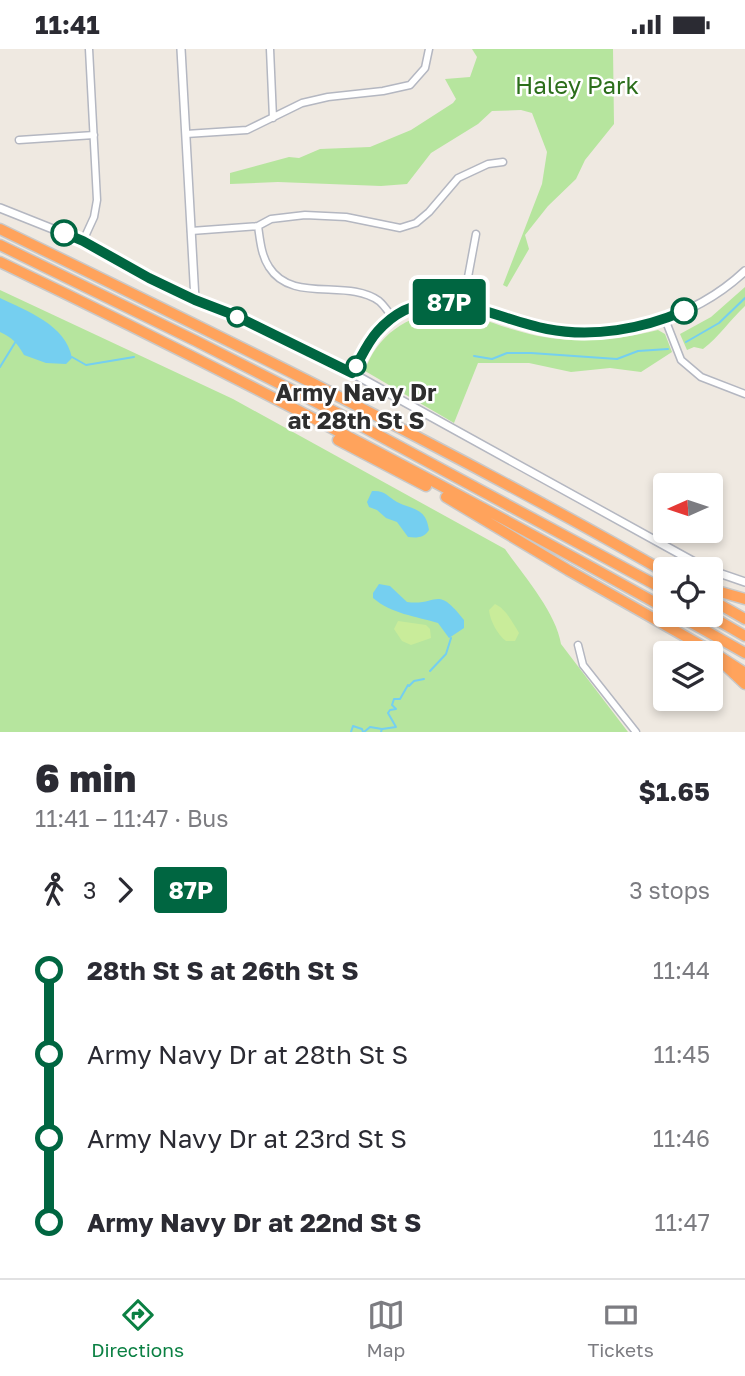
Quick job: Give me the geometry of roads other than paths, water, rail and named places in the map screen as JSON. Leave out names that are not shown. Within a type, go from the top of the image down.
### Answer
[{"type":"highway","points":[[0,229],[228,339],[509,484],[653,565]]},
{"type":"highway","points":[[0,245],[343,416],[653,584]]},
{"type":"highway","points":[[0,262],[280,402],[653,601]]},
{"type":"highway","points":[[280,402],[319,430],[456,502],[745,673]]},
{"type":"highway","points":[[723,593],[745,599]]},
{"type":"highway","points":[[723,606],[745,619]]},
{"type":"highway","points":[[723,623],[745,636]]},
{"type":"highway","points":[[699,627],[745,653]]},
{"type":"highway","points":[[672,629],[690,641]]},
{"type":"highway","points":[[723,666],[745,684]]},
{"type":"street","points":[[83,241],[94,217],[97,200],[89,49]]},
{"type":"street","points":[[181,49],[195,300]]},
{"type":"street","points":[[270,49],[273,118]]},
{"type":"street","points":[[186,134],[247,130],[302,103],[410,85],[425,68],[429,49]]},
{"type":"street","points":[[19,140],[94,135]]},
{"type":"street","points":[[191,231],[258,226],[271,219],[305,215],[346,218],[400,228],[416,223],[429,212],[458,178],[488,164],[503,162]]},
{"type":"street","points":[[0,208],[83,241],[195,300],[234,315],[352,373],[685,557]]},
{"type":"street","points":[[258,226],[264,258],[278,278],[299,288],[361,294],[379,301],[393,318]]},
{"type":"street","points":[[463,304],[477,234]]},
{"type":"street","points":[[352,373],[376,332],[393,318],[430,303],[463,304],[522,324],[573,332],[617,330],[665,319],[716,293],[745,271]]},
{"type":"street","points":[[665,319],[681,360],[701,377],[745,394]]},
{"type":"street","points":[[723,575],[745,582]]},
{"type":"street","points":[[578,645],[583,665],[636,732]]},
{"type":"water","points":[[0,298],[54,328],[68,346],[72,358],[66,364],[46,363],[24,355],[14,341],[0,332]]},
{"type":"water","points":[[372,491],[383,492],[397,502],[418,510],[425,517],[429,530],[420,537],[408,537],[397,522],[369,507],[367,502]]},
{"type":"water","points":[[379,584],[390,586],[407,602],[437,599],[448,603],[464,620],[464,628],[449,638],[438,623],[388,608],[373,598]]},
{"type":"waterway","points":[[686,342],[719,323],[745,298]]},
{"type":"waterway","points":[[0,367],[16,341]]},
{"type":"waterway","points":[[474,356],[492,359],[507,353],[531,353],[617,359],[638,351],[668,349]]},
{"type":"waterway","points":[[72,357],[86,365],[134,357]]},
{"type":"waterway","points":[[430,671],[446,654],[451,638]]},
{"type":"waterway","points":[[381,732],[382,729],[396,727],[388,713],[396,709],[392,705],[394,699],[400,699],[408,685],[424,679]]},
{"type":"waterway","points":[[351,732],[353,726],[363,732]]},
{"type":"waterway","points":[[364,732],[370,727],[382,729]]},
{"type":"place","name":"Army Navy Dr at 28th St S","points":[[356,366]]},
{"type":"park label","name":"Haley Park","points":[[577,86]]}]
